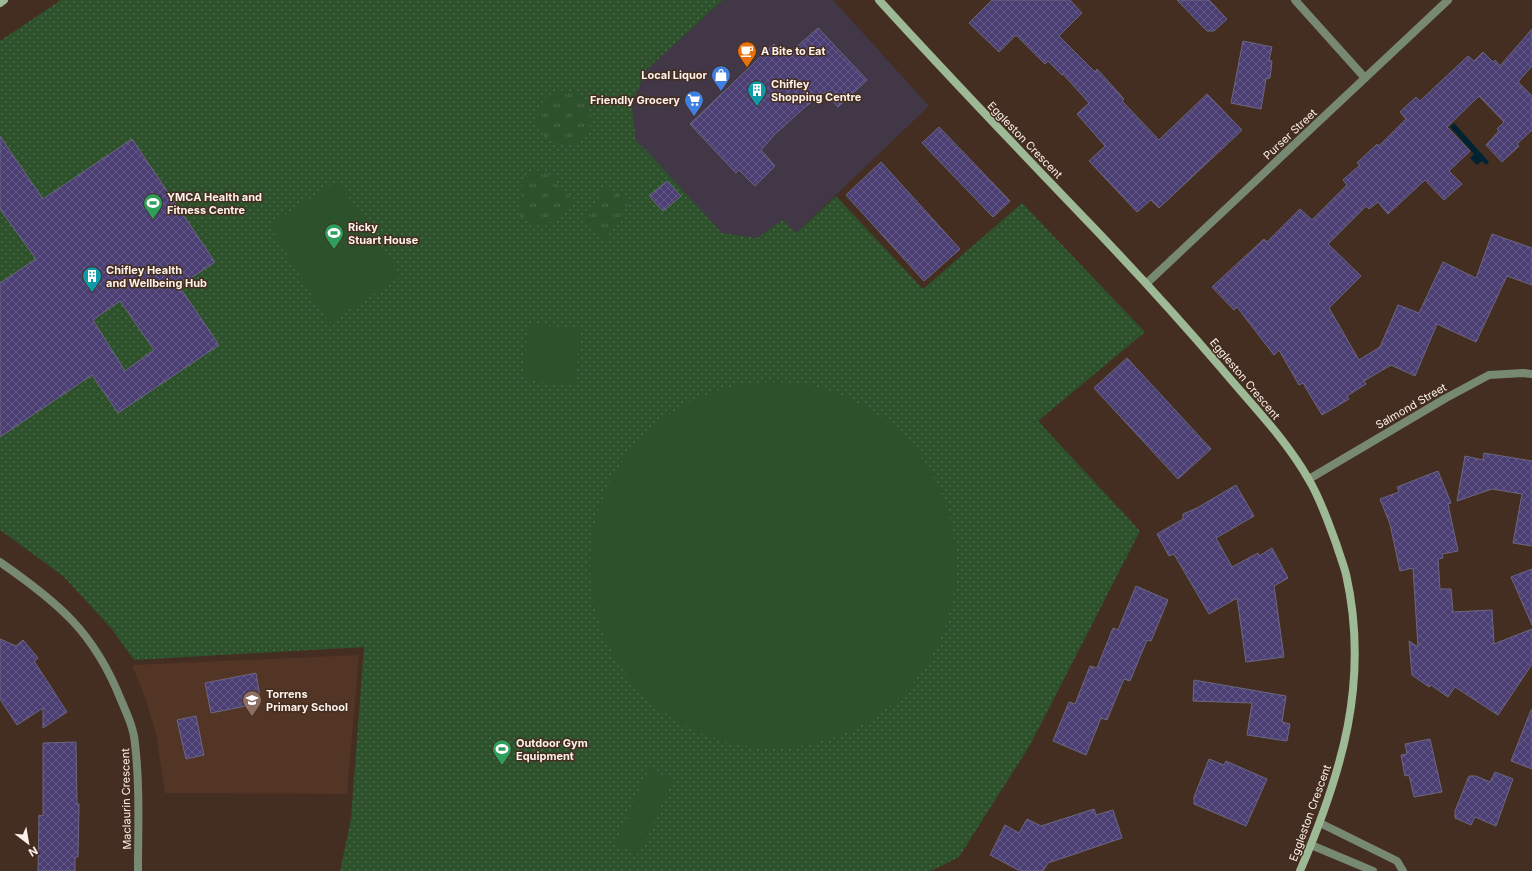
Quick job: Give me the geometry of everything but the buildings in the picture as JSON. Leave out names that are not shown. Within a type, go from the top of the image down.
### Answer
[{"type":"street","points":[[0,3],[4,0]]},
{"type":"street","name":"Eggleston Crescent","points":[[879,0],[938,66],[1147,283],[1276,432],[1309,479],[1328,520],[1345,573],[1354,626],[1355,674],[1349,724],[1336,778],[1320,823],[1300,871]]},
{"type":"street","points":[[1295,0],[1365,78]]},
{"type":"street","name":"Purser Street","points":[[1147,283],[1448,0]]},
{"type":"street","name":"Salmond Street","points":[[1309,479],[1419,414],[1489,375],[1523,373],[1532,374]]},
{"type":"street","name":"Maclaurin Crescent","points":[[0,562],[36,586],[64,610],[91,641],[113,678],[129,720],[135,742],[139,800],[138,871]]},
{"type":"street","points":[[1320,823],[1397,861],[1403,871]]},
{"type":"street","points":[[1311,845],[1373,871]]},
{"type":"shaded area","points":[[723,0],[833,0],[929,106],[796,233],[783,220],[757,238],[722,233],[636,141],[632,106],[645,71]]},
{"type":"shaded area","name":"Torrens Primary School","points":[[359,655],[347,794],[165,793],[156,734],[146,700],[132,665]]},
{"type":"green space","points":[[61,0],[723,0],[645,71],[632,106],[636,141],[722,233],[757,238],[783,220],[796,233],[836,196],[923,289],[1022,203],[1145,332],[1038,421],[1140,531],[1030,745],[959,857],[931,871],[340,871],[351,819],[364,647],[134,660],[111,628],[63,576],[0,530],[0,41]]},
{"type":"green space","points":[[559,91],[569,91],[579,95],[587,103],[591,113],[591,123],[587,133],[579,141],[569,145],[559,145],[549,141],[541,133],[537,123],[537,113],[541,103],[549,95]]},
{"type":"green space","points":[[538,172],[552,175],[558,179],[555,183],[576,202],[543,228],[520,217],[523,175]]},
{"type":"green space","name":"Ricky Stuart House","points":[[338,181],[401,276],[329,323],[269,225]]},
{"type":"green space","points":[[606,187],[630,202],[606,239],[582,223]]},
{"type":"green space","points":[[528,324],[580,329],[576,385],[523,380]]},
{"type":"green space","points":[[773,382],[809,386],[843,396],[875,413],[902,436],[925,463],[942,495],[952,529],[956,565],[952,601],[942,635],[925,667],[902,694],[875,717],[843,734],[809,744],[773,748],[737,744],[703,734],[671,717],[644,694],[621,667],[604,635],[594,601],[590,565],[594,529],[604,495],[621,463],[644,436],[671,413],[703,396],[737,386]]},
{"type":"green space","points":[[649,769],[673,780],[639,854],[615,843]]},
{"type":"water","points":[[1454,123],[1489,162],[1486,165],[1482,161],[1477,165],[1470,158],[1474,154],[1450,127]]},
{"type":"place","name":"A Bite to Eat","points":[[747,68]]},
{"type":"place","name":"Local Liquor","points":[[721,92]]},
{"type":"place","name":"Chifley Shopping Centre","points":[[757,107]]},
{"type":"place","name":"Friendly Grocery","points":[[694,117]]},
{"type":"place","name":"YMCA Health and Fitness Centre","points":[[153,220]]},
{"type":"place","name":"Ricky Stuart House","points":[[334,250]]},
{"type":"place","name":"Chifley Health and Wellbeing Hub","points":[[92,293]]},
{"type":"place","name":"Torrens Primary School","points":[[252,717]]},
{"type":"place","name":"Outdoor Gym Equipment","points":[[502,766]]}]
